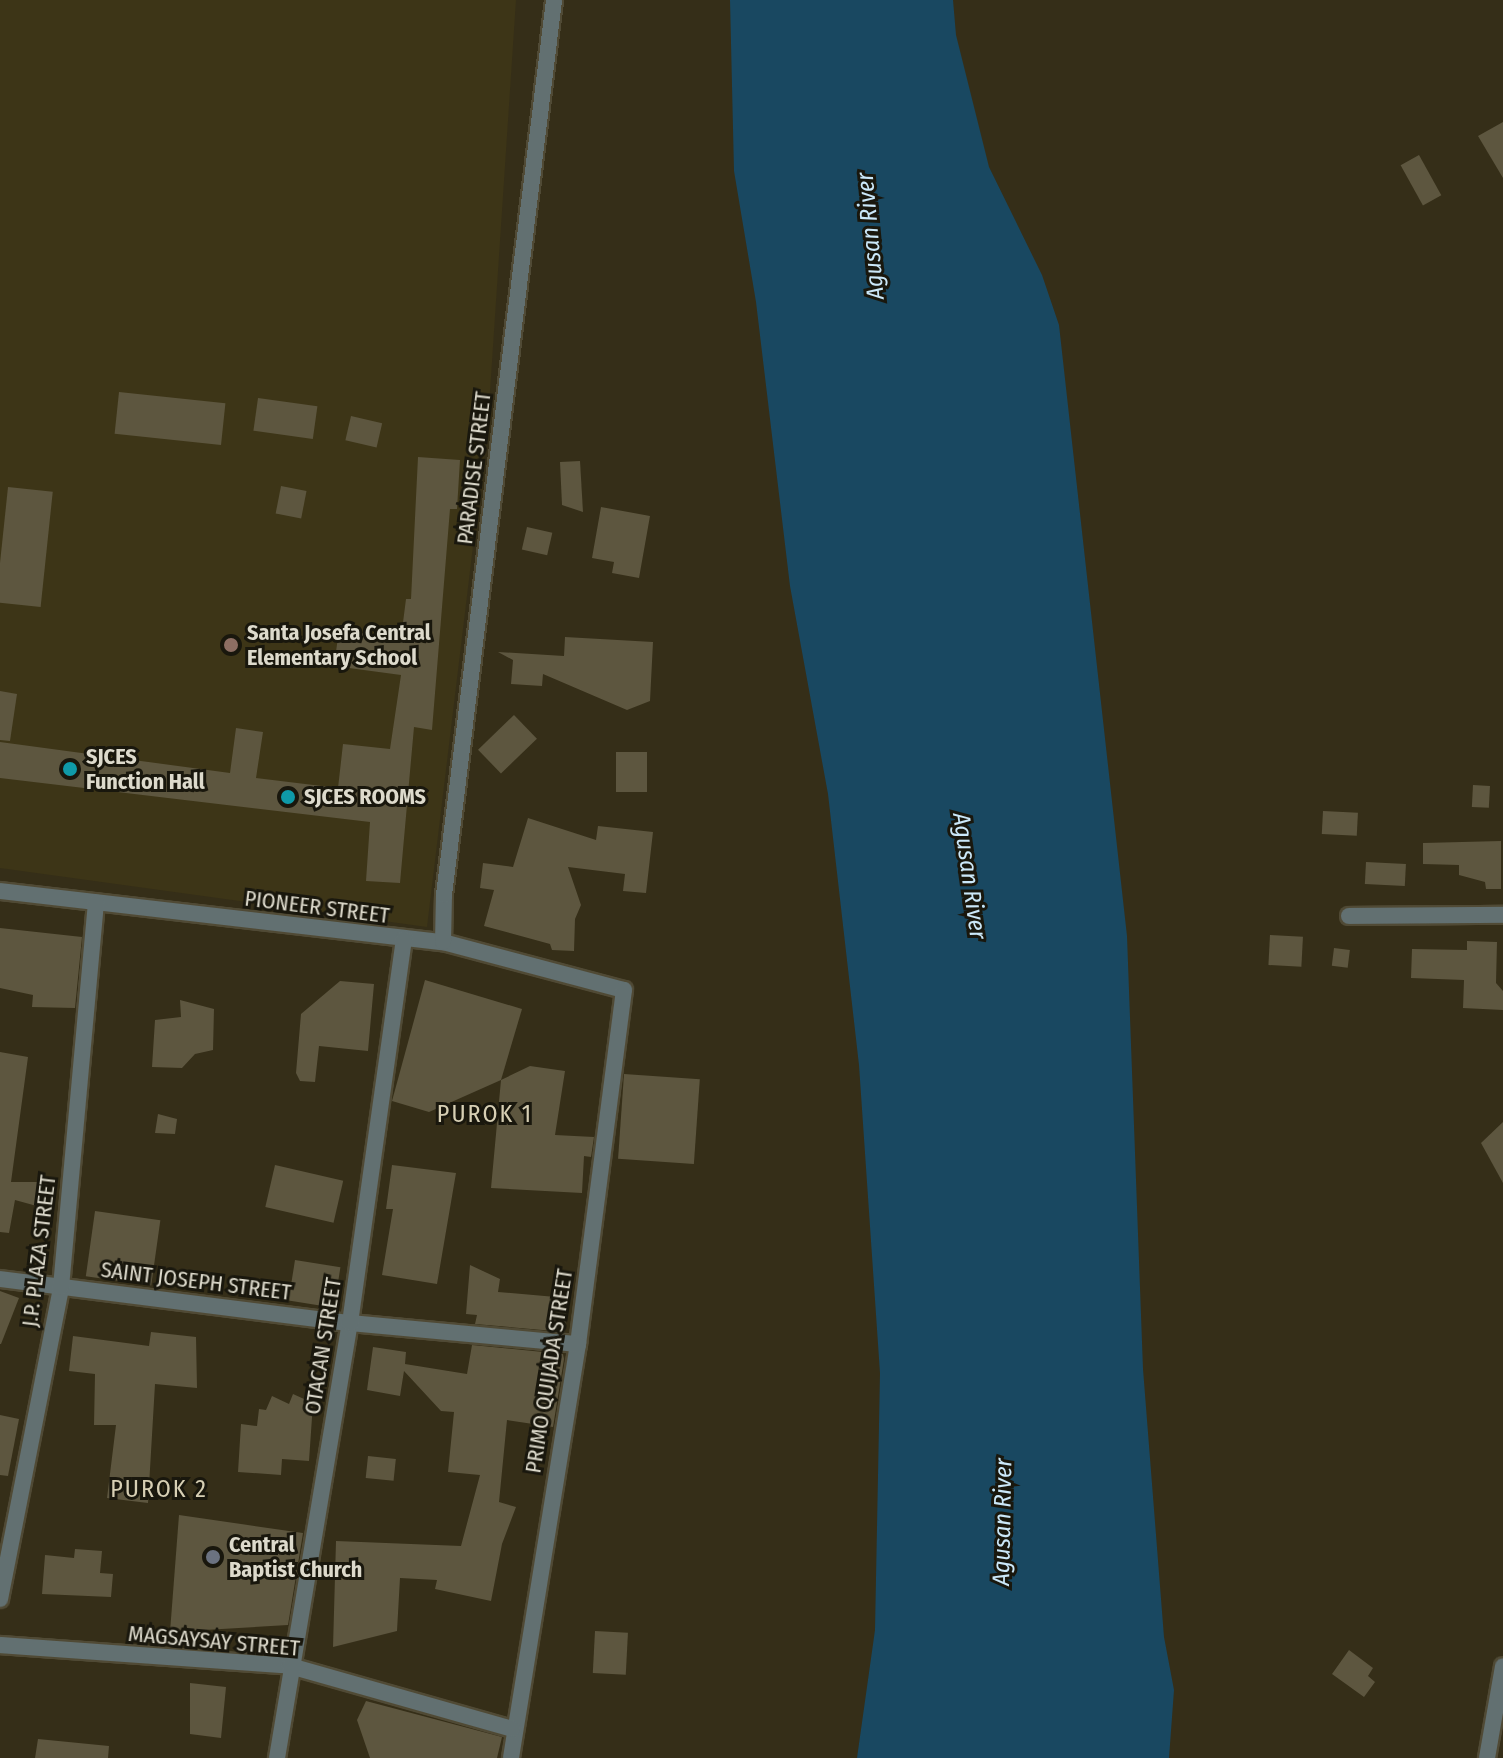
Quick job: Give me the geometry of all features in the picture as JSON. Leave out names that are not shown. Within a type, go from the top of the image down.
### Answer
[{"type":"street","name":"PARADISE STREET","points":[[443,942],[444,895],[554,0]]},
{"type":"street","name":"PIONEER STREET","points":[[0,891],[443,942],[624,990]]},
{"type":"street","name":"J.P. PLAZA STREET","points":[[0,1599],[61,1287],[96,903]]},
{"type":"street","points":[[1349,916],[1503,915]]},
{"type":"street","name":"OTACAN STREET","points":[[277,1758],[290,1666],[350,1323],[404,939]]},
{"type":"street","name":"PRIMO QUIJADA STREET","points":[[511,1758],[512,1729],[578,1344],[624,990]]},
{"type":"street","name":"SAINT JOSEPH STREET","points":[[0,1279],[350,1323],[578,1344]]},
{"type":"street","name":"MAGSAYSAY STREET","points":[[0,1645],[290,1666],[512,1729]]},
{"type":"street","points":[[1487,1758],[1503,1666]]},
{"type":"shaded area","name":"Santa Josefa Central Elementary School","points":[[0,0],[516,0],[488,422],[427,927],[0,868]]},
{"type":"water","name":"Agusan River","points":[[730,0],[953,0],[956,35],[989,167],[1042,275],[1059,325],[1127,936],[1143,1369],[1164,1637],[1174,1690],[1169,1758],[857,1758],[875,1630],[880,1373],[859,1065],[828,794],[790,586],[756,302],[734,171]]},
{"type":"building","points":[[1503,122],[1503,178],[1478,136]]},
{"type":"building","points":[[1419,155],[1441,195],[1423,205],[1401,165]]},
{"type":"building","points":[[119,392],[225,403],[221,445],[115,434]]},
{"type":"building","points":[[258,398],[317,406],[313,439],[253,431]]},
{"type":"building","points":[[351,416],[382,423],[377,448],[345,440]]},
{"type":"building","points":[[418,457],[460,460],[457,509],[450,509],[432,730],[414,727],[400,883],[366,881],[370,822],[0,778],[0,742],[230,773],[236,728],[263,732],[256,778],[338,788],[343,744],[390,749],[401,675],[334,666],[339,630],[401,638],[406,599],[411,599]]},
{"type":"building","points":[[580,461],[583,512],[562,505],[560,462]]},
{"type":"building","points":[[281,486],[307,491],[301,518],[276,513]]},
{"type":"building","points":[[8,487],[53,492],[41,607],[0,603],[0,563]]},
{"type":"building","points":[[601,507],[650,516],[639,578],[612,573],[614,562],[592,558]]},
{"type":"building","points":[[527,527],[552,533],[547,555],[522,549]]},
{"type":"building","points":[[565,637],[653,642],[650,701],[627,710],[543,674],[542,686],[511,684],[513,660],[498,652],[564,656]]},
{"type":"building","points":[[0,691],[17,694],[10,741],[0,740]]},
{"type":"building","points":[[514,715],[537,739],[501,773],[478,750]]},
{"type":"building","points":[[616,752],[647,752],[647,792],[616,792]]},
{"type":"building","points":[[1473,785],[1490,786],[1489,808],[1472,807]]},
{"type":"building","points":[[1323,811],[1358,813],[1357,836],[1322,834]]},
{"type":"building","points":[[528,818],[596,840],[598,826],[653,832],[646,893],[623,891],[625,874],[568,867],[581,905],[575,919],[574,951],[552,950],[550,944],[484,926],[494,890],[480,888],[483,863],[513,867]]},
{"type":"building","points":[[1501,841],[1501,889],[1486,889],[1485,882],[1459,875],[1459,865],[1423,864],[1423,843]]},
{"type":"building","points":[[1366,862],[1406,864],[1405,886],[1365,884]]},
{"type":"building","points":[[0,928],[82,937],[75,1008],[32,1007],[33,995],[0,988]]},
{"type":"building","points":[[1270,935],[1303,937],[1301,967],[1268,965]]},
{"type":"building","points":[[1467,941],[1497,942],[1496,983],[1503,991],[1503,1010],[1463,1008],[1464,980],[1411,978],[1412,949],[1467,950]]},
{"type":"building","points":[[1334,948],[1350,950],[1348,968],[1332,966]]},
{"type":"building","points":[[425,980],[522,1009],[501,1080],[429,1112],[392,1101]]},
{"type":"building","points":[[340,981],[374,984],[368,1051],[319,1046],[315,1082],[300,1081],[296,1073],[301,1014]]},
{"type":"building","points":[[180,1000],[214,1009],[213,1050],[195,1054],[182,1068],[152,1067],[155,1020],[181,1017]]},
{"type":"building","points":[[0,1052],[28,1057],[11,1182],[47,1182],[44,1208],[15,1200],[9,1233],[0,1232]]},
{"type":"building","points":[[530,1066],[565,1071],[555,1135],[594,1137],[591,1157],[584,1156],[582,1193],[491,1188],[501,1080]]},
{"type":"building","points":[[624,1074],[700,1079],[694,1164],[618,1159]]},
{"type":"building","points":[[158,1114],[177,1119],[175,1134],[155,1133]]},
{"type":"building","points":[[1503,1122],[1503,1183],[1481,1143]]},
{"type":"building","points":[[275,1165],[343,1181],[334,1223],[265,1207]]},
{"type":"building","points":[[392,1165],[456,1173],[437,1284],[382,1275],[393,1209],[386,1209]]},
{"type":"building","points":[[95,1211],[160,1220],[151,1286],[86,1276]]},
{"type":"building","points":[[295,1260],[340,1267],[334,1308],[289,1300]]},
{"type":"building","points":[[470,1265],[500,1279],[498,1292],[567,1298],[565,1332],[475,1324],[477,1315],[466,1314]]},
{"type":"building","points":[[0,1291],[19,1298],[1,1344],[0,1344]]},
{"type":"building","points":[[151,1332],[196,1337],[197,1388],[155,1384],[148,1503],[107,1498],[116,1425],[94,1425],[95,1374],[69,1371],[73,1336],[149,1346]]},
{"type":"building","points":[[472,1345],[563,1354],[564,1359],[553,1427],[507,1420],[499,1502],[516,1507],[502,1544],[491,1601],[435,1589],[437,1580],[400,1578],[397,1631],[333,1647],[336,1541],[461,1546],[480,1475],[448,1472],[454,1412],[441,1411],[404,1371],[400,1396],[367,1390],[373,1347],[406,1352],[405,1364],[467,1374]]},
{"type":"building","points":[[293,1394],[313,1403],[309,1461],[282,1459],[281,1475],[238,1472],[241,1424],[257,1426],[259,1409],[266,1410],[272,1396],[289,1404]]},
{"type":"building","points":[[0,1415],[19,1419],[8,1476],[0,1475]]},
{"type":"building","points":[[368,1456],[396,1459],[394,1481],[366,1478]]},
{"type":"building","points":[[179,1515],[303,1533],[288,1625],[170,1632]]},
{"type":"building","points":[[75,1549],[102,1551],[100,1573],[113,1574],[111,1597],[42,1594],[45,1555],[74,1558]]},
{"type":"building","points":[[595,1631],[628,1633],[626,1675],[593,1673]]},
{"type":"building","points":[[1349,1650],[1373,1668],[1368,1676],[1375,1682],[1364,1697],[1332,1674]]},
{"type":"building","points":[[190,1683],[226,1687],[221,1738],[190,1734]]},
{"type":"building","points":[[366,1701],[502,1737],[497,1758],[370,1758],[357,1720]]},
{"type":"building","points":[[38,1739],[109,1746],[108,1758],[35,1758]]},
{"type":"place","name":"Santa Josefa Central Elementary School","points":[[231,645]]},
{"type":"place","name":"SJCES Function Hall","points":[[70,769]]},
{"type":"place","name":"SJCES ROOMS","points":[[288,797]]},
{"type":"place","name":"Central Baptist Church","points":[[213,1557]]},
{"type":"district","name":"PUROK 1","points":[[485,1115]]},
{"type":"district","name":"PUROK 2","points":[[159,1490]]}]
